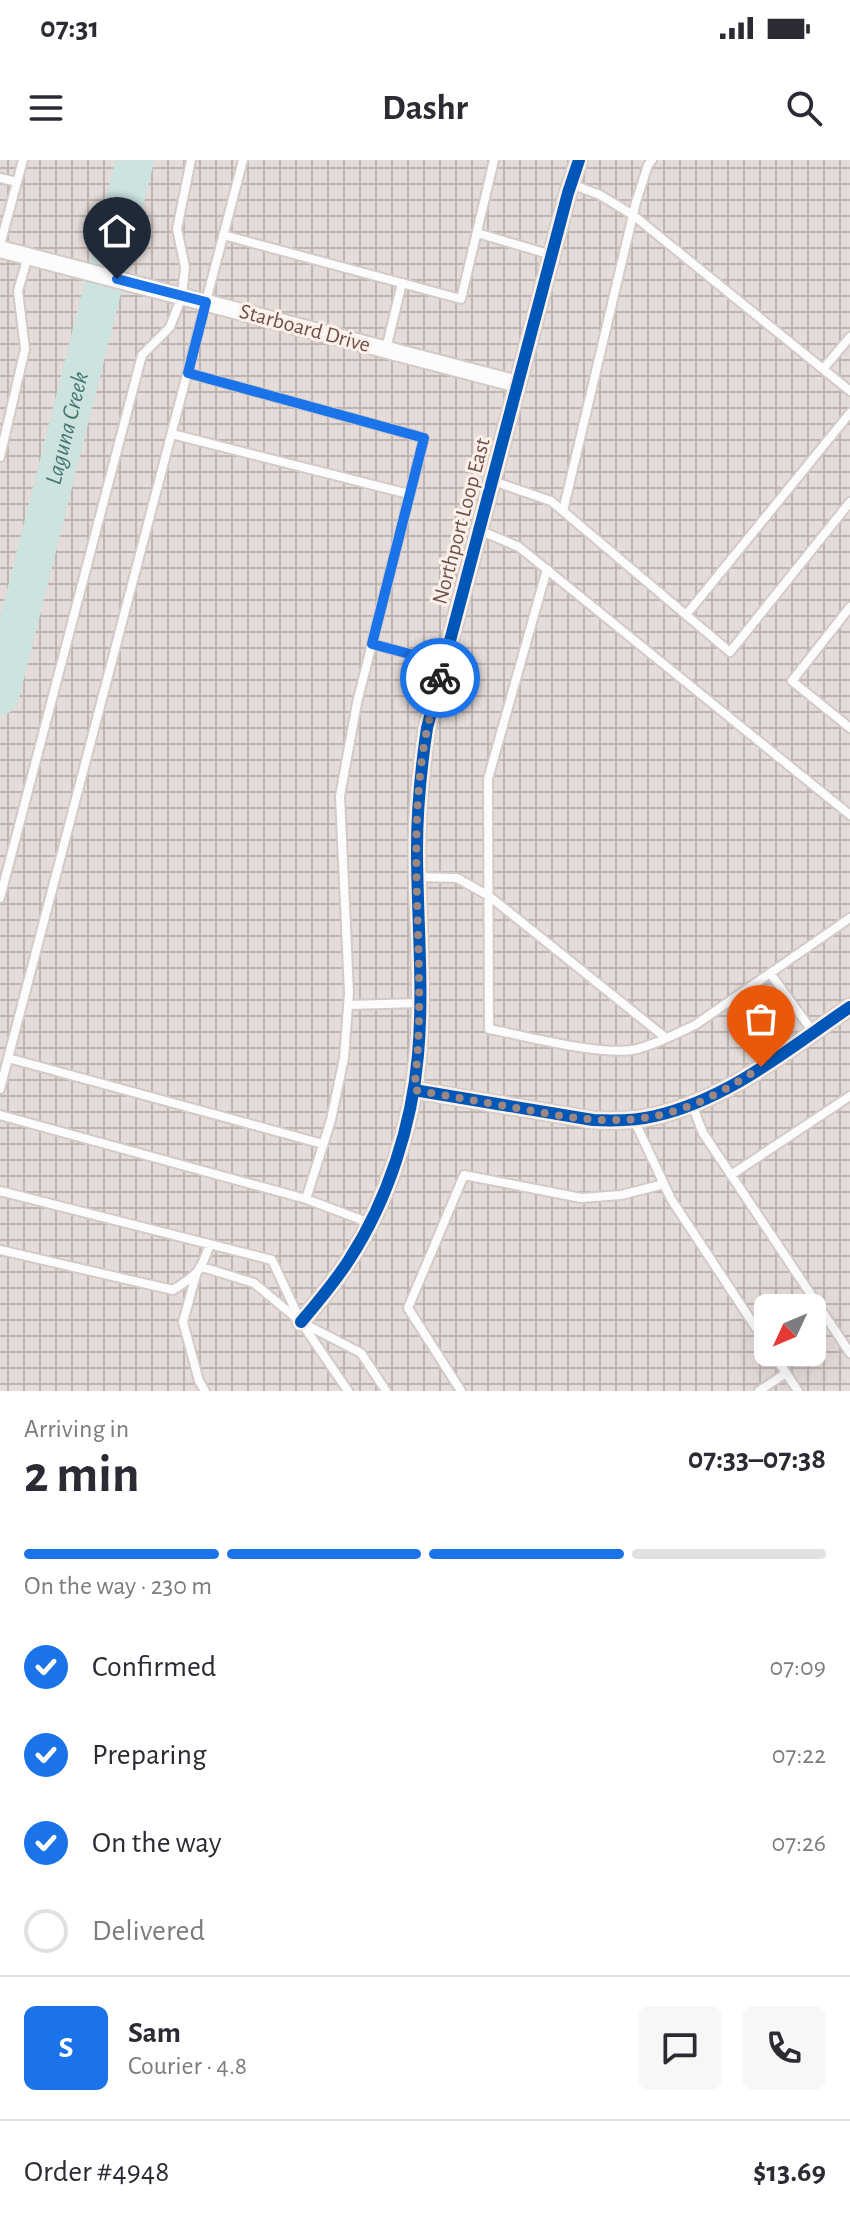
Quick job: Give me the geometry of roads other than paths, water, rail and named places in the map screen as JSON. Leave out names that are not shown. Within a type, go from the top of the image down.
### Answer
[{"type":"street","name":"Northport Loop East","points":[[301,1322],[335,1281],[370,1223],[389,1181],[403,1136],[414,1090],[418,1055],[417,821],[427,728],[579,160]]},
{"type":"street","name":"Starboard Drive","points":[[0,247],[518,384]]},
{"type":"street","points":[[414,1090],[562,1117],[593,1120],[652,1117],[692,1105],[736,1085],[850,1007]]},
{"type":"lane","points":[[0,247],[23,160]]},
{"type":"lane","points":[[0,898],[142,355],[170,327],[185,267],[177,229],[191,160]]},
{"type":"lane","points":[[0,1089],[243,160]]},
{"type":"lane","points":[[223,235],[461,299],[494,160]]},
{"type":"lane","points":[[563,511],[633,215],[652,160]]},
{"type":"lane","points":[[0,178],[17,182]]},
{"type":"lane","points":[[571,184],[600,195],[633,215],[850,391]]},
{"type":"lane","points":[[477,233],[552,255]]},
{"type":"lane","points":[[0,457],[25,349],[18,291],[32,257]]},
{"type":"lane","points":[[386,349],[402,283]]},
{"type":"lane","points":[[823,369],[850,337]]},
{"type":"lane","points":[[188,373],[424,438],[357,703],[340,796],[348,1005],[344,1058],[331,1120],[306,1199]]},
{"type":"lane","points":[[686,615],[850,413]]},
{"type":"lane","points":[[172,434],[409,494]]},
{"type":"lane","points":[[492,481],[551,501],[730,652],[850,502]]},
{"type":"lane","points":[[479,530],[519,547],[850,815]]},
{"type":"lane","points":[[547,569],[488,779],[489,1029],[599,1049],[635,1050],[695,1025],[850,918]]},
{"type":"lane","points":[[850,607],[792,681],[850,728]]},
{"type":"lane","points":[[372,644],[444,663]]},
{"type":"lane","points":[[418,877],[457,878],[489,896],[666,1038]]},
{"type":"lane","points":[[770,973],[813,1032]]},
{"type":"lane","points":[[348,1005],[420,1003]]},
{"type":"lane","points":[[8,1058],[323,1144]]},
{"type":"lane","points":[[731,1175],[850,1096]]},
{"type":"lane","points":[[692,1105],[703,1133],[850,1353]]},
{"type":"lane","points":[[0,1115],[306,1199],[370,1223]]},
{"type":"lane","points":[[634,1119],[671,1199],[754,1325]]},
{"type":"lane","points":[[461,1391],[408,1308],[464,1175],[581,1198],[621,1195],[664,1184]]},
{"type":"lane","points":[[0,1191],[272,1260],[301,1322],[348,1391]]},
{"type":"lane","points":[[205,1391],[199,1381],[183,1322],[210,1244]]},
{"type":"lane","points":[[0,1250],[173,1290],[199,1271],[254,1283],[301,1322],[361,1353],[386,1391]]},
{"type":"lane","points":[[781,1366],[798,1391]]},
{"type":"lane","points":[[759,1391],[786,1373]]},
{"type":"waterway","name":"Laguna Creek","points":[[0,696],[135,160]]}]
